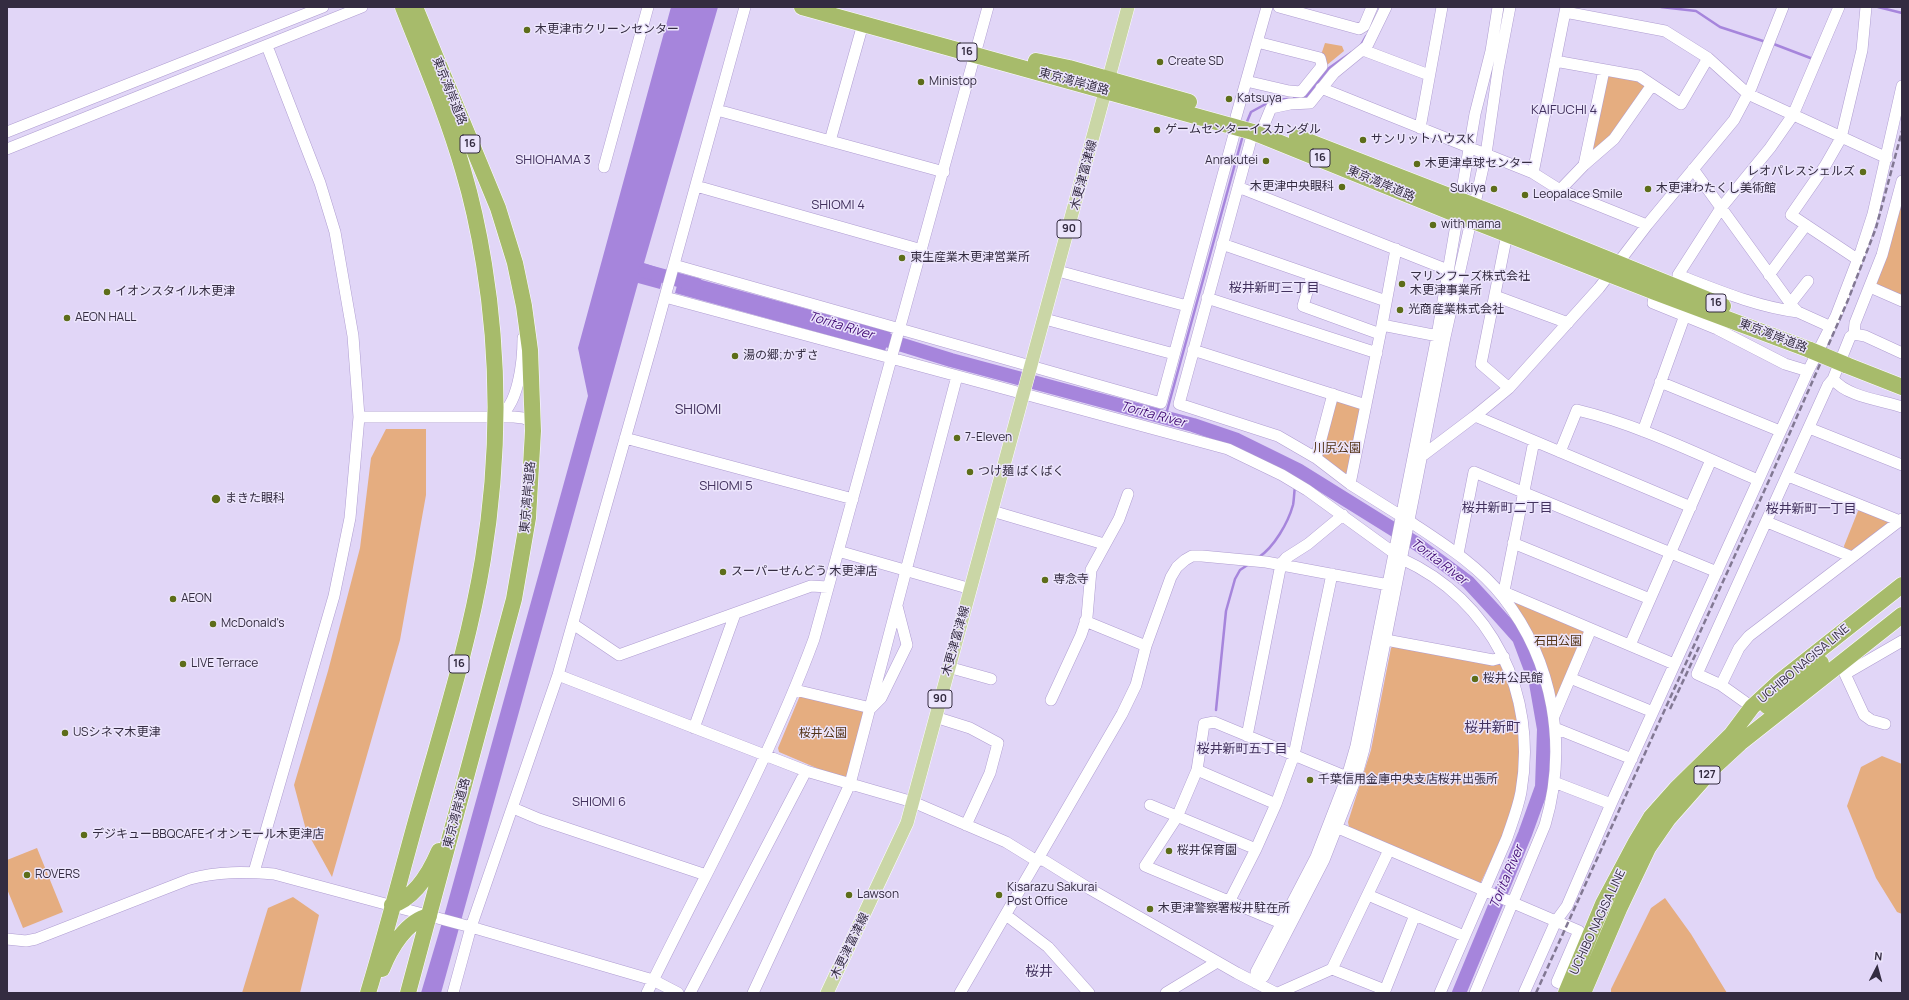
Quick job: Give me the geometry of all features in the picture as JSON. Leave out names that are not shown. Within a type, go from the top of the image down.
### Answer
[{"type":"highway","name":"東京湾岸道路","points":[[368,993],[474,603],[490,511],[496,417],[494,358],[490,313],[484,265],[472,206],[462,166],[435,88],[403,7]]},
{"type":"highway","name":"東京湾岸道路","points":[[408,993],[502,650],[518,583],[530,498],[533,422],[529,344],[519,282],[508,240],[498,208],[415,7]]},
{"type":"highway","name":"東京湾岸道路","points":[[802,7],[863,24],[977,50],[1108,85],[1258,129],[1848,360],[1902,376]]},
{"type":"highway","name":"東京湾岸道路","points":[[840,7],[977,50]]},
{"type":"highway","name":"東京湾岸道路","points":[[1466,211],[1507,234],[1613,268],[1655,292],[1812,346]]},
{"type":"highway","name":"東京湾岸道路","points":[[1848,360],[1902,387]]},
{"type":"highway","name":"UCHIBO NAGISA LINE","points":[[1577,992],[1603,904],[1636,842],[1652,817],[1681,784],[1732,735],[1752,707],[1779,682],[1902,585]]},
{"type":"highway","name":"127","points":[[1732,735],[1902,598]]},
{"type":"highway","name":"UCHIBO NAGISA LINE","points":[[1577,992],[1616,916],[1648,848],[1677,809],[1714,768],[1740,743],[1902,615]]},
{"type":"highway","points":[[392,905],[402,902],[409,897],[430,870],[439,851],[466,781]]},
{"type":"highway","points":[[372,993],[389,954],[398,941],[415,921],[429,916]]},
{"type":"main road","name":"木更津富津線","points":[[1032,366],[1128,7]]},
{"type":"main road","name":"90","points":[[1025,394],[1032,366]]},
{"type":"main road","name":"木更津富津線","points":[[827,993],[908,823],[948,667],[1025,394]]},
{"type":"street","points":[[7,150],[362,7]]},
{"type":"street","points":[[604,167],[648,7]]},
{"type":"street","points":[[453,993],[471,927],[558,676],[626,438],[745,7]]},
{"type":"street","points":[[647,993],[706,875],[795,690],[814,639],[944,172],[988,7]]},
{"type":"street","points":[[1162,400],[1267,7]]},
{"type":"street","points":[[1279,7],[1359,29],[1364,26],[1372,7]]},
{"type":"street","points":[[1179,404],[1238,187],[1258,129],[1271,108],[1290,104],[1310,103],[1334,72],[1367,46],[1386,7]]},
{"type":"street","points":[[1420,128],[1442,7]]},
{"type":"street","points":[[1256,983],[1264,976],[1324,860],[1362,717],[1392,586],[1466,211],[1470,148],[1475,114],[1491,51],[1498,7]]},
{"type":"street","points":[[1441,336],[1448,270],[1466,211],[1486,154],[1498,70],[1510,7]]},
{"type":"street","points":[[1418,456],[1475,416],[1509,388],[1568,323],[1734,120],[1748,94],[1782,7]]},
{"type":"street","points":[[1830,326],[1798,312],[1780,310],[1743,299],[1678,275],[1721,208],[1770,148],[1793,115],[1839,7]]},
{"type":"street","points":[[1857,259],[1791,215],[1825,166],[1841,138],[1862,50],[1866,7]]},
{"type":"street","points":[[7,132],[317,8]]},
{"type":"street","points":[[1533,173],[1565,9],[1665,31],[1708,58],[1748,94],[1887,158]]},
{"type":"street","points":[[830,141],[863,24]]},
{"type":"street","points":[[1246,81],[1289,91],[1301,92],[1322,66],[1320,58],[1257,42]]},
{"type":"street","points":[[254,872],[334,596],[350,518],[359,417],[353,336],[335,232],[320,184],[267,46]]},
{"type":"street","points":[[1363,50],[1429,75]]},
{"type":"street","points":[[1555,61],[1639,76],[1681,104],[1708,58]]},
{"type":"street","points":[[1584,165],[1604,70]]},
{"type":"street","points":[[1560,190],[1584,165],[1614,139],[1652,85]]},
{"type":"street","points":[[1524,993],[1556,921],[1568,906],[1611,804],[1674,664],[1780,431],[1836,316],[1873,214],[1887,158],[1902,86]]},
{"type":"street","points":[[1321,88],[1533,173],[1560,190],[1647,225]]},
{"type":"street","points":[[717,110],[944,172]]},
{"type":"street","points":[[1693,169],[1790,304],[1798,312]]},
{"type":"street","points":[[1752,707],[1721,685],[1697,674],[1828,385],[1833,379],[1850,337],[1854,334],[1855,323],[1870,287],[1887,238],[1902,181]]},
{"type":"street","points":[[696,186],[922,250]]},
{"type":"street","points":[[1238,187],[1448,270]]},
{"type":"street","points":[[1769,275],[1806,225]]},
{"type":"street","points":[[1507,234],[1481,364],[1509,388]]},
{"type":"street","points":[[1222,244],[1386,301]]},
{"type":"street","points":[[1350,484],[1377,353],[1396,249]]},
{"type":"street","points":[[673,268],[900,329],[1161,403],[1162,400],[1179,404],[1278,436],[1316,458],[1350,484],[1405,518],[1458,554],[1503,594],[1528,636],[1539,659],[1546,679],[1554,717],[1557,746],[1554,782],[1545,825],[1475,993]]},
{"type":"street","points":[[1058,271],[1187,306]]},
{"type":"street","points":[[1312,275],[1303,306],[1381,330],[1441,336]]},
{"type":"street","points":[[1790,304],[1808,281]]},
{"type":"street","points":[[496,417],[504,413],[508,406],[516,388],[521,367],[522,336],[519,282]]},
{"type":"street","points":[[1870,287],[1902,301]]},
{"type":"street","points":[[1655,292],[1653,302],[1717,329],[1784,364],[1808,371]]},
{"type":"street","points":[[666,294],[892,358],[1228,450],[1282,475],[1343,515],[1398,556],[1441,581],[1462,598],[1497,642],[1518,694],[1525,744],[1524,768],[1521,792],[1507,838],[1486,891],[1464,936],[1440,993]]},
{"type":"street","points":[[1495,296],[1568,323]]},
{"type":"street","points":[[1207,298],[1377,353]]},
{"type":"street","points":[[1644,431],[1660,382],[1685,315]]},
{"type":"street","points":[[1045,319],[1174,354]]},
{"type":"street","points":[[1854,334],[1865,336],[1902,353]]},
{"type":"street","points":[[1193,350],[1366,405]]},
{"type":"street","points":[[753,993],[850,784],[904,570],[957,376]]},
{"type":"street","points":[[1833,379],[1838,386],[1902,407]]},
{"type":"street","points":[[1660,382],[1780,431]]},
{"type":"street","points":[[1316,458],[1333,394]]},
{"type":"street","points":[[1560,452],[1577,410],[1598,415],[1644,431],[1758,480]]},
{"type":"street","points":[[1475,416],[1691,507]]},
{"type":"street","points":[[359,417],[496,417],[523,418],[533,422]]},
{"type":"street","points":[[1809,428],[1902,465]]},
{"type":"street","points":[[626,438],[853,498]]},
{"type":"street","points":[[1503,594],[1522,492],[1534,441]]},
{"type":"street","points":[[1630,645],[1712,460]]},
{"type":"street","points":[[1458,554],[1474,472],[1716,572]]},
{"type":"street","points":[[1788,476],[1901,520]]},
{"type":"street","points":[[1051,700],[1081,635],[1085,621],[1091,570],[1104,544],[1119,520],[1128,494]]},
{"type":"street","points":[[992,510],[1104,544]]},
{"type":"street","points":[[1247,736],[1281,564],[1286,558],[1308,544],[1343,515]]},
{"type":"street","points":[[1721,685],[1739,648],[1749,636],[1901,520]]},
{"type":"street","points":[[1767,522],[1852,557]]},
{"type":"street","points":[[1513,543],[1650,599]]},
{"type":"street","points":[[838,551],[971,589]]},
{"type":"street","points":[[960,993],[1122,714],[1136,685],[1146,646],[1171,577],[1177,567],[1192,556],[1202,556],[1281,564],[1392,586]]},
{"type":"street","points":[[1229,902],[1256,849],[1276,804],[1294,755],[1332,574]]},
{"type":"street","points":[[572,624],[619,655],[812,586],[828,587]]},
{"type":"street","points":[[1256,983],[1256,972],[1333,826],[1356,778],[1364,749],[1386,640],[1392,586]]},
{"type":"street","points":[[1503,594],[1592,629],[1674,664]]},
{"type":"street","points":[[870,708],[881,698],[907,645],[896,604]]},
{"type":"street","points":[[694,728],[735,614]]},
{"type":"street","points":[[1085,621],[1146,646]]},
{"type":"street","points":[[1554,717],[1592,629]]},
{"type":"street","points":[[1386,640],[1493,660],[1504,657]]},
{"type":"street","points":[[1885,724],[1871,720],[1864,715],[1845,674],[1902,641]]},
{"type":"street","points":[[948,667],[991,679]]},
{"type":"street","points":[[558,676],[806,771],[913,802],[1006,842],[1032,858],[1045,861],[1090,889],[1217,962],[1277,993],[1332,969],[1389,850]]},
{"type":"street","points":[[1570,678],[1653,712]]},
{"type":"street","points":[[795,690],[870,708]]},
{"type":"street","points":[[935,717],[970,728],[998,743],[990,773],[966,825]]},
{"type":"street","points":[[1281,923],[1145,866],[1177,817],[1197,770],[1204,724],[1214,722],[1347,777]]},
{"type":"street","points":[[1555,728],[1632,759]]},
{"type":"street","points":[[1197,770],[1276,804]]},
{"type":"street","points":[[690,993],[806,771]]},
{"type":"street","points":[[1554,782],[1611,804]]},
{"type":"street","points":[[1150,805],[1256,849]]},
{"type":"street","points":[[513,808],[539,819],[706,875]]},
{"type":"street","points":[[1333,826],[1579,931],[1557,982],[1577,992]]},
{"type":"street","points":[[7,940],[26,941],[36,939],[190,879],[211,873],[254,872],[274,874],[471,927],[653,980],[678,993]]},
{"type":"street","points":[[1368,895],[1464,936]]},
{"type":"street","points":[[1006,915],[1048,947],[1089,993]]},
{"type":"street","points":[[1332,969],[1385,992],[1415,915]]},
{"type":"street","points":[[1166,993],[1217,962]]},
{"type":"green space","points":[[1325,43],[1342,46],[1344,51],[1327,65],[1321,55]]},
{"type":"green space","points":[[1608,74],[1637,79],[1646,88],[1610,138],[1590,153]]},
{"type":"green space","points":[[1902,188],[1902,297],[1874,284]]},
{"type":"green space","name":"川尻公園","points":[[1334,400],[1362,407],[1349,472],[1346,474],[1321,457]]},
{"type":"green space","points":[[386,429],[426,429],[426,495],[400,640],[332,877],[306,830],[294,785],[328,671],[360,548],[371,458]]},
{"type":"green space","points":[[1863,510],[1890,521],[1890,524],[1851,553],[1845,550],[1844,546],[1858,511]]},
{"type":"green space","name":"石田公園","points":[[1506,595],[1586,631],[1556,707]]},
{"type":"green space","points":[[1393,646],[1502,664],[1506,671],[1523,746],[1513,815],[1480,884],[1349,827],[1348,822],[1371,750],[1391,648]]},
{"type":"green space","name":"桜井公園","points":[[801,693],[866,708],[847,778],[833,775],[779,752],[778,748]]},
{"type":"green space","points":[[1882,756],[1902,764],[1902,914],[1897,912],[1876,878],[1847,806],[1861,767]]},
{"type":"green space","name":"ROVERS","points":[[37,848],[63,912],[23,928],[7,889],[7,860]]},
{"type":"green space","points":[[293,897],[319,915],[300,993],[242,993],[268,908]]},
{"type":"green space","points":[[1665,898],[1691,934],[1727,993],[1611,993],[1611,989],[1651,908]]},
{"type":"water","points":[[671,7],[718,7],[644,263],[665,270],[660,289],[638,283],[441,993],[421,993],[446,909],[588,396],[578,348]]},
{"type":"water","points":[[680,274],[891,332],[885,351],[675,293]]},
{"type":"waterway","points":[[1661,7],[1696,11],[1720,27],[1766,42]]},
{"type":"waterway","points":[[1878,7],[1902,13]]},
{"type":"waterway","points":[[1361,45],[1366,36]]},
{"type":"waterway","points":[[1771,43],[1813,59]]},
{"type":"waterway","points":[[1294,98],[1306,97],[1329,68],[1352,52]]},
{"type":"waterway","points":[[1246,124],[1251,112],[1273,100],[1289,99]]},
{"type":"waterway","points":[[1165,418],[1243,135]]},
{"type":"waterway","name":"Torita River","points":[[645,271],[697,285]]},
{"type":"waterway","name":"Torita River","points":[[870,335],[951,360],[1193,425],[1237,440],[1298,470],[1417,544],[1468,582],[1519,638],[1536,683],[1544,729],[1542,787],[1525,834],[1459,993]]},
{"type":"waterway","points":[[1296,480],[1298,470]]},
{"type":"waterway","points":[[1259,557],[1265,553],[1284,527],[1293,505],[1295,487]]},
{"type":"waterway","points":[[1216,710],[1226,611],[1235,579],[1240,570],[1249,564]]},
{"type":"railway","points":[[1536,993],[1771,476],[1848,300],[1876,228],[1902,131]]},
{"type":"railway","points":[[1670,709],[1699,647]]},
{"type":"place","name":"木更津市クリーンセンター","points":[[527,30]]},
{"type":"place","name":"Create SD","points":[[1160,62]]},
{"type":"place","name":"Ministop","points":[[921,82]]},
{"type":"place","name":"Katsuya","points":[[1229,99]]},
{"type":"place","name":"ゲームセンターイスカンダル","points":[[1157,130]]},
{"type":"place","name":"サンリットハウスK","points":[[1363,140]]},
{"type":"place","name":"Anrakutei","points":[[1266,161]]},
{"type":"place","name":"木更津卓球センター","points":[[1417,164]]},
{"type":"place","name":"レオパレスシェルズ","points":[[1863,172]]},
{"type":"place","name":"木更津中央眼科","points":[[1342,187]]},
{"type":"place","name":"Sukiya","points":[[1494,189]]},
{"type":"place","name":"木更津わたくし美術館","points":[[1648,189]]},
{"type":"place","name":"Leopalace Smile","points":[[1525,195]]},
{"type":"place","name":"with mama","points":[[1433,225]]},
{"type":"place","name":"東生産業木更津営業所","points":[[902,258]]},
{"type":"place","name":"マリンフーズ株式会社 木更津事業所","points":[[1402,284]]},
{"type":"place","name":"イオンスタイル木更津","points":[[107,292]]},
{"type":"place","name":"光商産業株式会社","points":[[1400,310]]},
{"type":"place","name":"AEON HALL","points":[[67,318]]},
{"type":"place","name":"湯の郷;かずさ","points":[[735,356]]},
{"type":"place","name":"7-Eleven","points":[[957,438]]},
{"type":"place","name":"つけ麺 ばくばく","points":[[970,472]]},
{"type":"place","name":"まきた眼科","points":[[216,499]]},
{"type":"place","name":"スーパーせんどう 木更津店","points":[[723,572]]},
{"type":"place","name":"専念寺","points":[[1045,580]]},
{"type":"place","name":"AEON","points":[[173,599]]},
{"type":"place","name":"McDonald's","points":[[213,624]]},
{"type":"place","name":"LIVE Terrace","points":[[183,664]]},
{"type":"place","name":"桜井公民館","points":[[1475,679]]},
{"type":"place","name":"USシネマ木更津","points":[[65,733]]},
{"type":"place","name":"千葉信用金庫中央支店桜井出張所","points":[[1310,780]]},
{"type":"place","name":"デジキューBBQCAFEイオンモール木更津店","points":[[84,835]]},
{"type":"place","name":"桜井保育園","points":[[1169,851]]},
{"type":"place","name":"ROVERS","points":[[27,875]]},
{"type":"place","name":"Lawson","points":[[849,895]]},
{"type":"place","name":"Kisarazu Sakurai Post Office","points":[[999,895]]},
{"type":"place","name":"木更津警察署桜井駐在所","points":[[1150,909]]},
{"type":"district","name":"KAIFUCHI 4","points":[[1564,110]]},
{"type":"district","name":"SHIOHAMA 3","points":[[553,160]]},
{"type":"district","name":"SHIOMI 4","points":[[838,205]]},
{"type":"district","name":"桜井新町三丁目","points":[[1274,288]]},
{"type":"district","name":"SHIOMI","points":[[698,410]]},
{"type":"district","name":"SHIOMI 5","points":[[726,486]]},
{"type":"district","name":"桜井新町二丁目","points":[[1507,508]]},
{"type":"district","name":"桜井新町一丁目","points":[[1811,509]]},
{"type":"district","name":"桜井新町","points":[[1492,728]]},
{"type":"district","name":"桜井新町五丁目","points":[[1242,749]]},
{"type":"district","name":"SHIOMI 6","points":[[599,802]]},
{"type":"district","name":"桜井","points":[[1039,972]]}]
